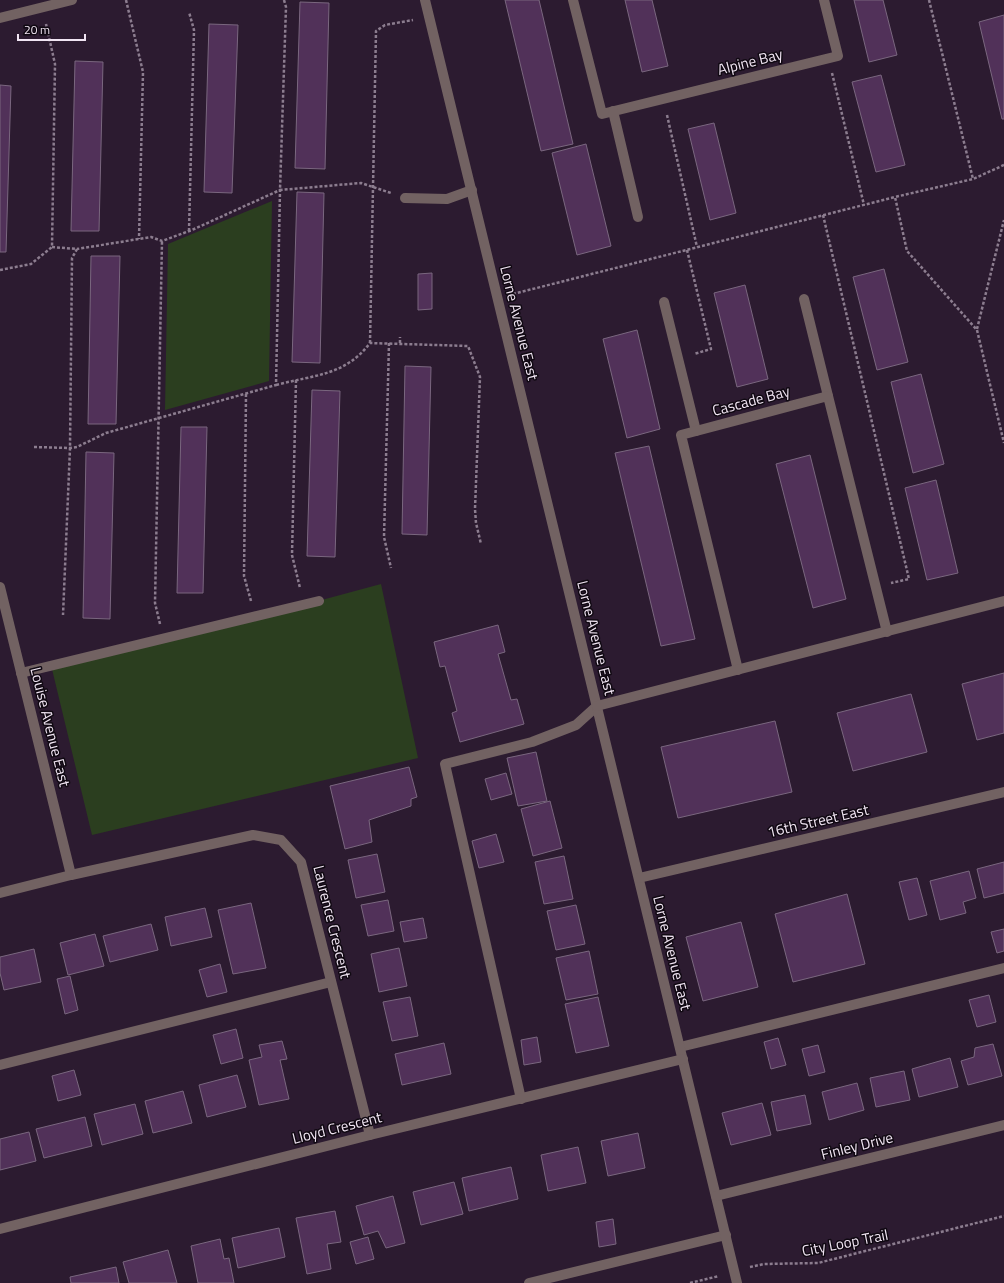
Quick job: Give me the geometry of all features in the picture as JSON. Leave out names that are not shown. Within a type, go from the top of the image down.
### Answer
[{"type":"street","points":[[0,18],[72,0]]},
{"type":"street","name":"Lorne Avenue East","points":[[425,0],[737,1283]]},
{"type":"street","points":[[573,0],[602,114],[612,111],[638,217]]},
{"type":"street","points":[[824,0],[838,56],[828,58]]},
{"type":"street","name":"Alpine Bay","points":[[612,111],[828,58]]},
{"type":"street","points":[[405,198],[447,199],[472,190]]},
{"type":"street","points":[[804,299],[887,632]]},
{"type":"street","points":[[664,302],[696,431]]},
{"type":"street","name":"Cascade Bay","points":[[738,670],[681,435],[828,396]]},
{"type":"street","name":"Louise Avenue East","points":[[0,588],[71,875]]},
{"type":"street","points":[[21,673],[318,601]]},
{"type":"street","points":[[522,1098],[444,764],[532,742],[576,725],[597,706],[1004,601]]},
{"type":"street","name":"16th Street East","points":[[639,878],[1004,792]]},
{"type":"street","name":"Laurence Crescent","points":[[0,893],[71,875],[253,835],[281,840],[302,862],[370,1135]]},
{"type":"street","points":[[680,1047],[1004,968]]},
{"type":"street","points":[[0,1064],[331,982]]},
{"type":"street","name":"Lloyd Crescent","points":[[0,1229],[370,1135],[683,1060]]},
{"type":"street","name":"Finley Drive","points":[[716,1196],[1004,1125]]},
{"type":"street","points":[[529,1283],[726,1235]]},
{"type":"path","points":[[126,0],[143,72],[139,239]]},
{"type":"path","points":[[276,385],[286,7],[284,0]]},
{"type":"path","points":[[929,0],[973,179]]},
{"type":"path","points":[[43,7],[55,64],[52,247]]},
{"type":"path","points":[[189,12],[194,30],[189,231]]},
{"type":"path","points":[[34,447],[78,447],[106,433],[276,385],[334,372],[360,356],[370,343],[376,32],[385,25],[430,18]]},
{"type":"path","points":[[828,58],[864,205]]},
{"type":"path","points":[[663,99],[698,247]]},
{"type":"path","points":[[498,298],[823,215],[973,179],[1004,165]]},
{"type":"path","points":[[0,270],[32,264],[52,247],[77,249],[151,237],[162,241],[189,231],[280,190],[361,182],[372,186]]},
{"type":"path","points":[[895,197],[907,251],[977,330]]},
{"type":"path","points":[[823,215],[909,578],[876,587]]},
{"type":"path","points":[[1004,220],[977,330],[1004,443]]},
{"type":"path","points":[[162,241],[160,418],[155,603],[163,638]]},
{"type":"path","points":[[63,615],[70,448],[72,258],[77,249]]},
{"type":"path","points":[[678,358],[711,349],[687,250]]},
{"type":"path","points":[[400,337],[400,343]]},
{"type":"path","points":[[370,343],[468,346],[480,377],[475,509],[476,523],[481,544]]},
{"type":"path","points":[[389,343],[384,537],[391,568]]},
{"type":"path","points":[[296,380],[292,555],[304,604]]},
{"type":"path","points":[[246,394],[244,576],[255,616]]},
{"type":"path","name":"City Loop Trail","points":[[690,1283],[764,1264],[818,1262],[1004,1216]]},
{"type":"green space","points":[[272,201],[269,381],[165,410],[168,244]]},
{"type":"green space","points":[[381,584],[418,758],[92,835],[51,665],[318,601]]},
{"type":"building","points":[[505,0],[539,0],[573,144],[541,151]]},
{"type":"building","points":[[625,0],[652,0],[668,66],[642,72]]},
{"type":"building","points":[[854,0],[883,0],[897,55],[869,62]]},
{"type":"building","points":[[300,2],[329,3],[325,169],[295,168]]},
{"type":"building","points":[[1004,15],[1004,119],[1002,119],[979,22]]},
{"type":"building","points":[[209,24],[238,25],[232,193],[204,192]]},
{"type":"building","points":[[75,61],[103,62],[99,231],[71,231]]},
{"type":"building","points":[[881,75],[905,165],[876,172],[852,82]]},
{"type":"building","points":[[0,85],[11,86],[6,252],[0,252]]},
{"type":"building","points":[[714,123],[736,213],[710,220],[688,129]]},
{"type":"building","points":[[586,144],[611,246],[577,255],[552,153]]},
{"type":"building","points":[[297,192],[324,193],[320,363],[292,362]]},
{"type":"building","points":[[91,256],[120,256],[116,424],[88,424]]},
{"type":"building","points":[[884,269],[908,362],[877,370],[853,277]]},
{"type":"building","points":[[432,273],[432,309],[418,310],[418,274]]},
{"type":"building","points":[[745,285],[768,379],[737,387],[714,293]]},
{"type":"building","points":[[637,330],[660,429],[627,438],[603,339]]},
{"type":"building","points":[[405,366],[431,367],[427,535],[402,534]]},
{"type":"building","points":[[921,374],[944,464],[913,473],[891,382]]},
{"type":"building","points":[[312,390],[340,391],[335,557],[307,556]]},
{"type":"building","points":[[181,427],[207,427],[203,593],[177,593]]},
{"type":"building","points":[[649,446],[695,639],[661,646],[615,453]]},
{"type":"building","points":[[86,452],[114,453],[110,619],[83,618]]},
{"type":"building","points":[[810,455],[846,599],[813,608],[776,464]]},
{"type":"building","points":[[936,480],[958,573],[927,580],[905,488]]},
{"type":"building","points":[[498,625],[505,652],[498,654],[511,700],[517,699],[524,724],[460,742],[452,713],[457,711],[445,666],[440,667],[434,642]]},
{"type":"building","points":[[1004,673],[1004,733],[977,740],[962,684]]},
{"type":"building","points":[[911,694],[927,752],[853,771],[837,713]]},
{"type":"building","points":[[775,721],[792,792],[678,818],[661,747]]},
{"type":"building","points":[[536,752],[547,801],[518,806],[507,758]]},
{"type":"building","points":[[409,767],[417,797],[411,799],[411,806],[369,820],[372,842],[345,849],[330,786]]},
{"type":"building","points":[[506,773],[512,794],[491,800],[485,779]]},
{"type":"building","points":[[550,801],[562,848],[533,856],[521,809]]},
{"type":"building","points":[[496,834],[504,862],[479,868],[472,841]]},
{"type":"building","points":[[377,854],[385,892],[356,898],[348,860]]},
{"type":"building","points":[[564,856],[573,899],[544,904],[535,862]]},
{"type":"building","points":[[1004,862],[1004,893],[984,898],[977,869]]},
{"type":"building","points":[[969,871],[976,898],[963,902],[966,913],[940,920],[930,881]]},
{"type":"building","points":[[917,878],[927,915],[909,920],[899,882]]},
{"type":"building","points":[[847,894],[865,964],[793,982],[775,914]]},
{"type":"building","points":[[388,900],[394,931],[368,936],[361,905]]},
{"type":"building","points":[[251,903],[266,968],[233,974],[218,910]]},
{"type":"building","points":[[576,905],[585,944],[556,950],[547,911]]},
{"type":"building","points":[[205,908],[212,937],[171,946],[165,917]]},
{"type":"building","points":[[423,918],[427,938],[404,942],[400,922]]},
{"type":"building","points":[[741,922],[758,987],[703,1001],[686,937]]},
{"type":"building","points":[[151,924],[158,950],[110,962],[103,936]]},
{"type":"building","points":[[1004,929],[1004,951],[997,953],[991,932]]},
{"type":"building","points":[[95,934],[104,966],[68,975],[60,943]]},
{"type":"building","points":[[399,948],[407,986],[379,992],[371,954]]},
{"type":"building","points":[[34,949],[41,982],[4,990],[0,973],[0,957]]},
{"type":"building","points":[[589,951],[598,994],[566,1000],[556,958]]},
{"type":"building","points":[[220,964],[227,992],[207,997],[199,970]]},
{"type":"building","points":[[70,976],[78,1010],[65,1014],[57,979]]},
{"type":"building","points":[[989,995],[996,1022],[977,1027],[969,1000]]},
{"type":"building","points":[[410,997],[418,1036],[392,1041],[383,1002]]},
{"type":"building","points":[[598,997],[609,1046],[576,1053],[565,1004]]},
{"type":"building","points":[[236,1029],[243,1058],[221,1064],[213,1035]]},
{"type":"building","points":[[537,1037],[541,1062],[524,1065],[521,1040]]},
{"type":"building","points":[[778,1038],[786,1065],[771,1069],[764,1042]]},
{"type":"building","points":[[282,1041],[287,1059],[280,1060],[289,1099],[259,1105],[249,1060],[262,1057],[259,1045]]},
{"type":"building","points":[[444,1043],[451,1074],[402,1085],[395,1054]]},
{"type":"building","points":[[993,1044],[1002,1076],[968,1085],[961,1061],[974,1057],[975,1048]]},
{"type":"building","points":[[818,1045],[825,1072],[809,1076],[802,1049]]},
{"type":"building","points":[[950,1058],[958,1087],[919,1097],[912,1069]]},
{"type":"building","points":[[74,1070],[81,1095],[58,1101],[52,1076]]},
{"type":"building","points":[[904,1071],[910,1100],[876,1107],[870,1078]]},
{"type":"building","points":[[237,1075],[246,1107],[207,1117],[199,1085]]},
{"type":"building","points":[[857,1083],[864,1110],[829,1120],[822,1092]]},
{"type":"building","points":[[183,1091],[192,1123],[153,1133],[145,1101]]},
{"type":"building","points":[[805,1095],[811,1124],[777,1131],[771,1102]]},
{"type":"building","points":[[762,1103],[771,1135],[731,1145],[722,1113]]},
{"type":"building","points":[[135,1104],[143,1134],[102,1145],[94,1114]]},
{"type":"building","points":[[85,1117],[92,1146],[44,1158],[36,1129]]},
{"type":"building","points":[[29,1132],[36,1161],[0,1170],[0,1139]]},
{"type":"building","points":[[638,1133],[645,1168],[608,1176],[601,1141]]},
{"type":"building","points":[[578,1147],[586,1183],[548,1191],[541,1155]]},
{"type":"building","points":[[511,1167],[518,1199],[469,1211],[462,1178]]},
{"type":"building","points":[[454,1182],[463,1214],[421,1225],[413,1192]]},
{"type":"building","points":[[393,1196],[405,1243],[386,1248],[378,1231],[364,1235],[356,1206]]},
{"type":"building","points":[[335,1211],[341,1242],[327,1244],[331,1269],[307,1274],[296,1218]]},
{"type":"building","points":[[613,1219],[616,1244],[599,1247],[596,1222]]},
{"type":"building","points":[[279,1228],[285,1257],[238,1268],[232,1238]]},
{"type":"building","points":[[368,1237],[374,1259],[356,1264],[350,1242]]},
{"type":"building","points":[[220,1239],[224,1259],[229,1258],[234,1283],[198,1283],[191,1246]]},
{"type":"building","points":[[168,1250],[177,1283],[129,1283],[123,1262]]},
{"type":"building","points":[[116,1267],[119,1283],[71,1283],[70,1277]]}]
